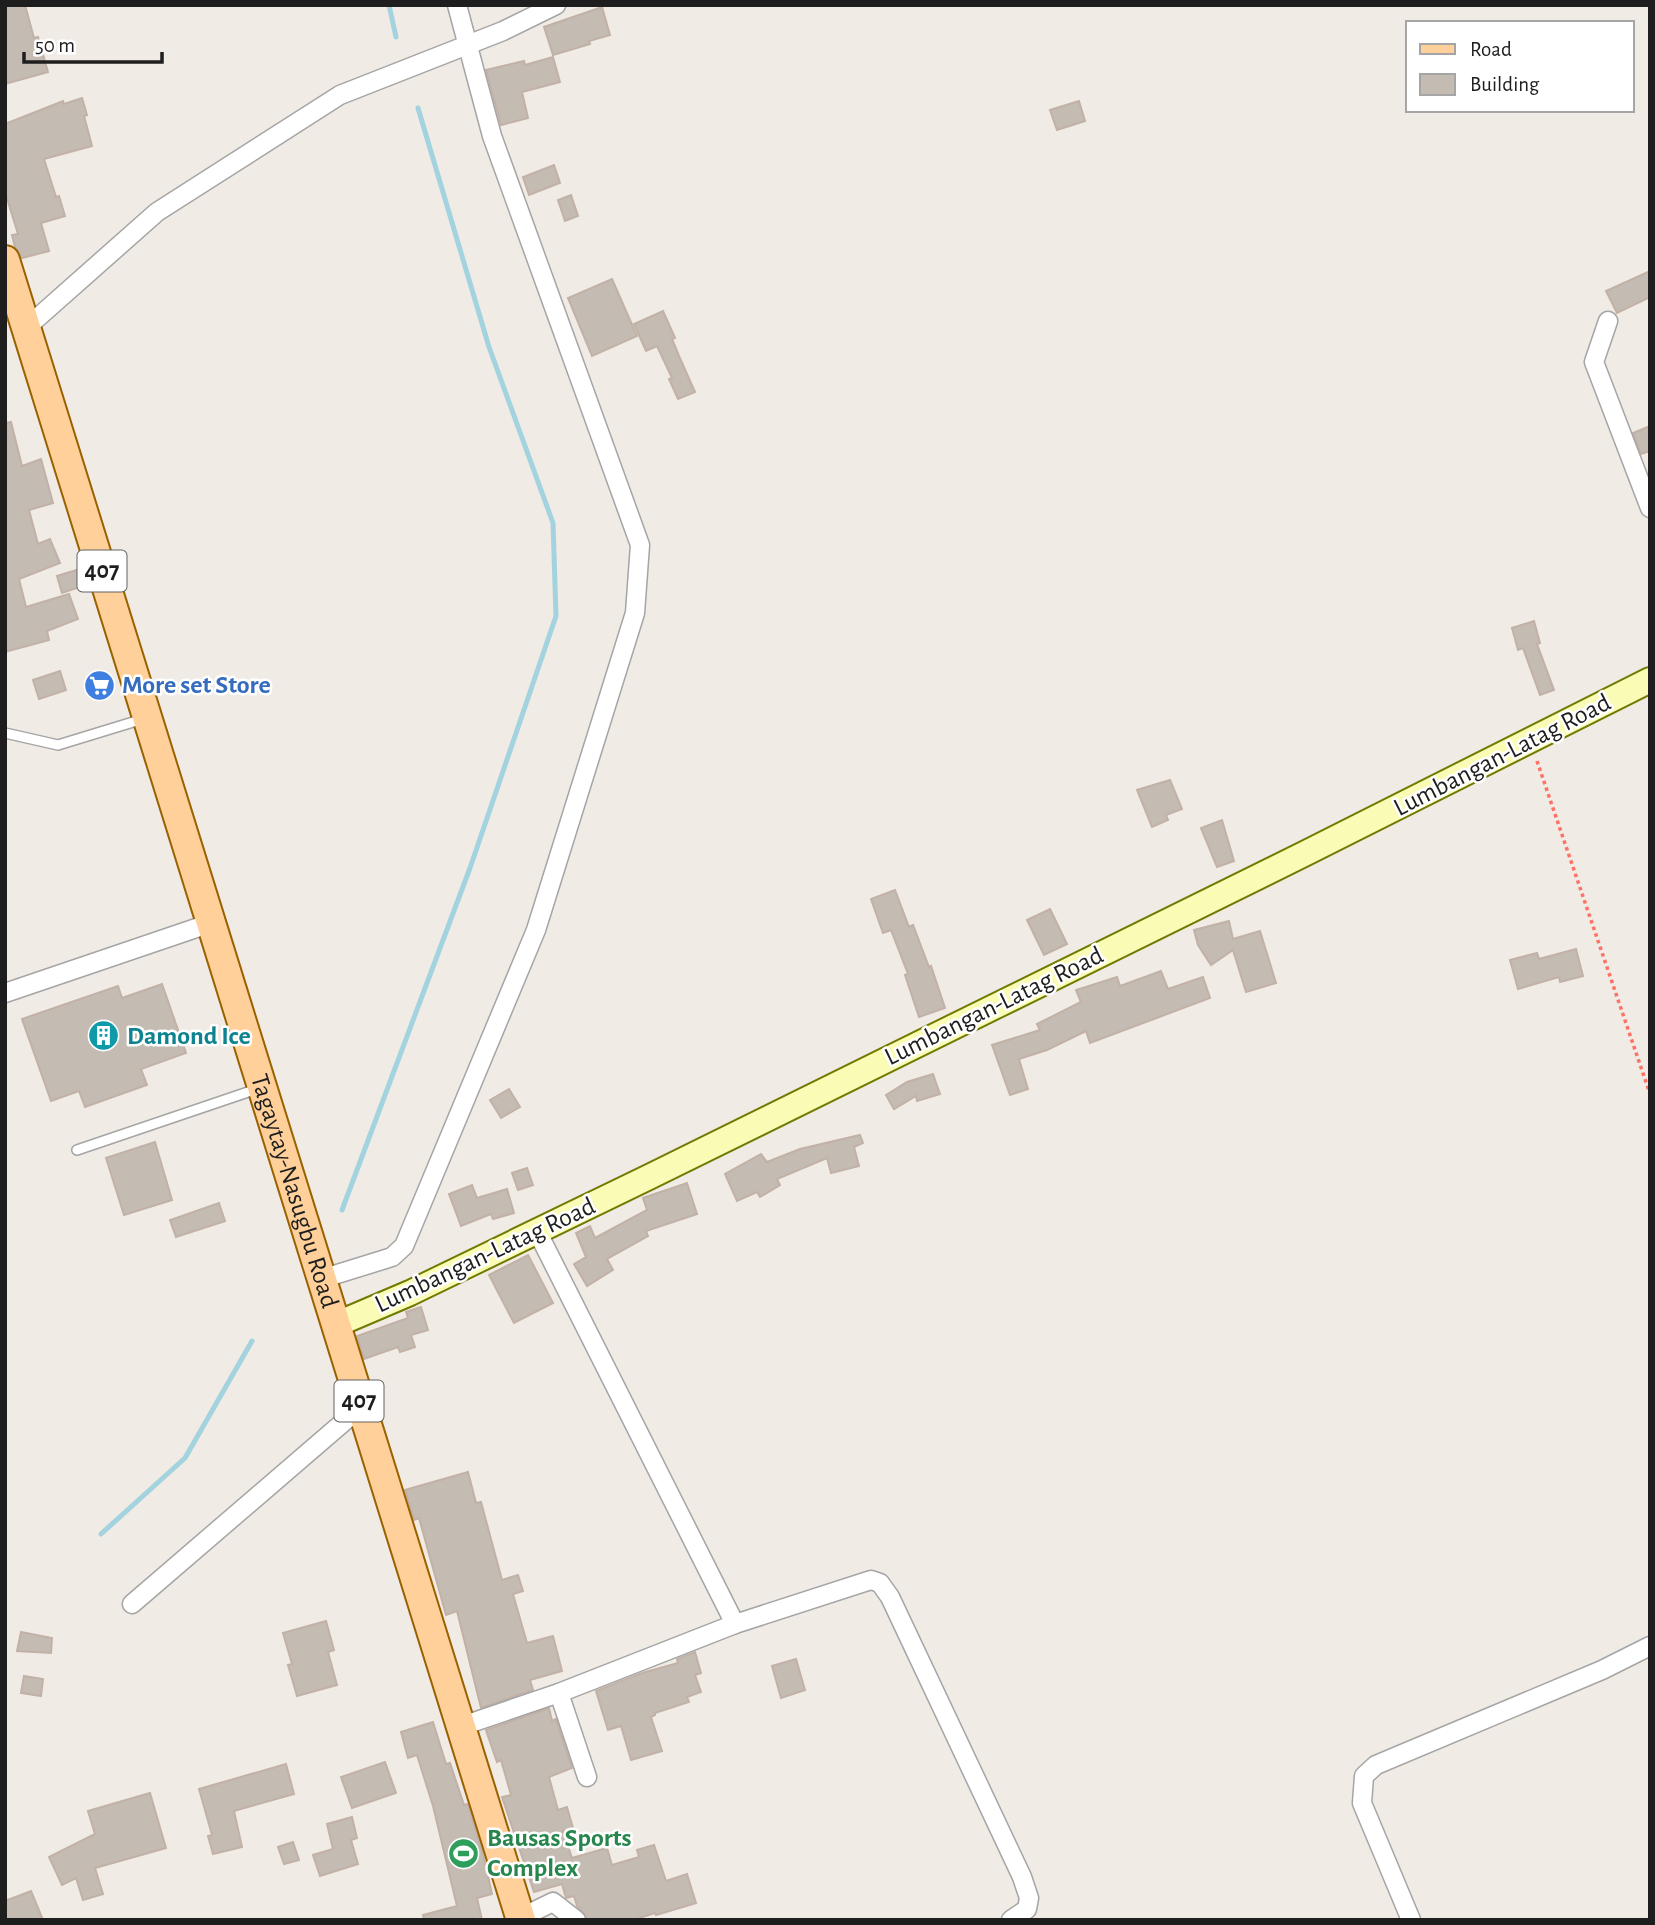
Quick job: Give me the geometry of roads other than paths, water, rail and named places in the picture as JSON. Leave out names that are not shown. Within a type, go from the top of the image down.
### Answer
[{"type":"main road","name":"Tagaytay-Nasugbu Road","points":[[5,260],[521,1919]]},
{"type":"street","points":[[321,1279],[377,1263],[392,1257],[404,1246],[536,930],[635,613],[640,545],[492,136],[457,5]]},
{"type":"street","points":[[26,328],[157,212],[340,95],[468,44],[556,5]]},
{"type":"street","points":[[1608,321],[1594,362],[1650,508]]},
{"type":"street","name":"Lumbangan-Latag Road","points":[[335,1325],[410,1293],[537,1231],[1650,681]]},
{"type":"street","points":[[5,993],[211,923]]},
{"type":"street","points":[[537,1231],[734,1623]]},
{"type":"street","points":[[132,1604],[361,1407]]},
{"type":"street","points":[[462,1726],[559,1693],[734,1623],[860,1582],[871,1580],[880,1583],[890,1597],[1022,1877],[1029,1898],[1027,1909],[1011,1920]]},
{"type":"street","points":[[1411,1920],[1362,1803],[1364,1776],[1376,1765],[1589,1675],[1650,1646]]},
{"type":"street","points":[[559,1693],[587,1777]]},
{"type":"street","points":[[521,1919],[553,1902],[576,1920]]},
{"type":"lane","points":[[5,733],[58,745],[148,718]]},
{"type":"lane","points":[[76,1150],[262,1087]]},
{"type":"waterway","points":[[389,5],[396,37]]},
{"type":"waterway","points":[[342,1210],[470,868],[556,616],[553,523],[489,347],[418,108]]},
{"type":"waterway","points":[[101,1534],[185,1458],[252,1341]]},
{"type":"place","name":"More set Store","points":[[99,685]]},
{"type":"place","name":"Damond Ice","points":[[104,1036]]},
{"type":"place","name":"Bausas Sports Complex","points":[[464,1853]]}]
